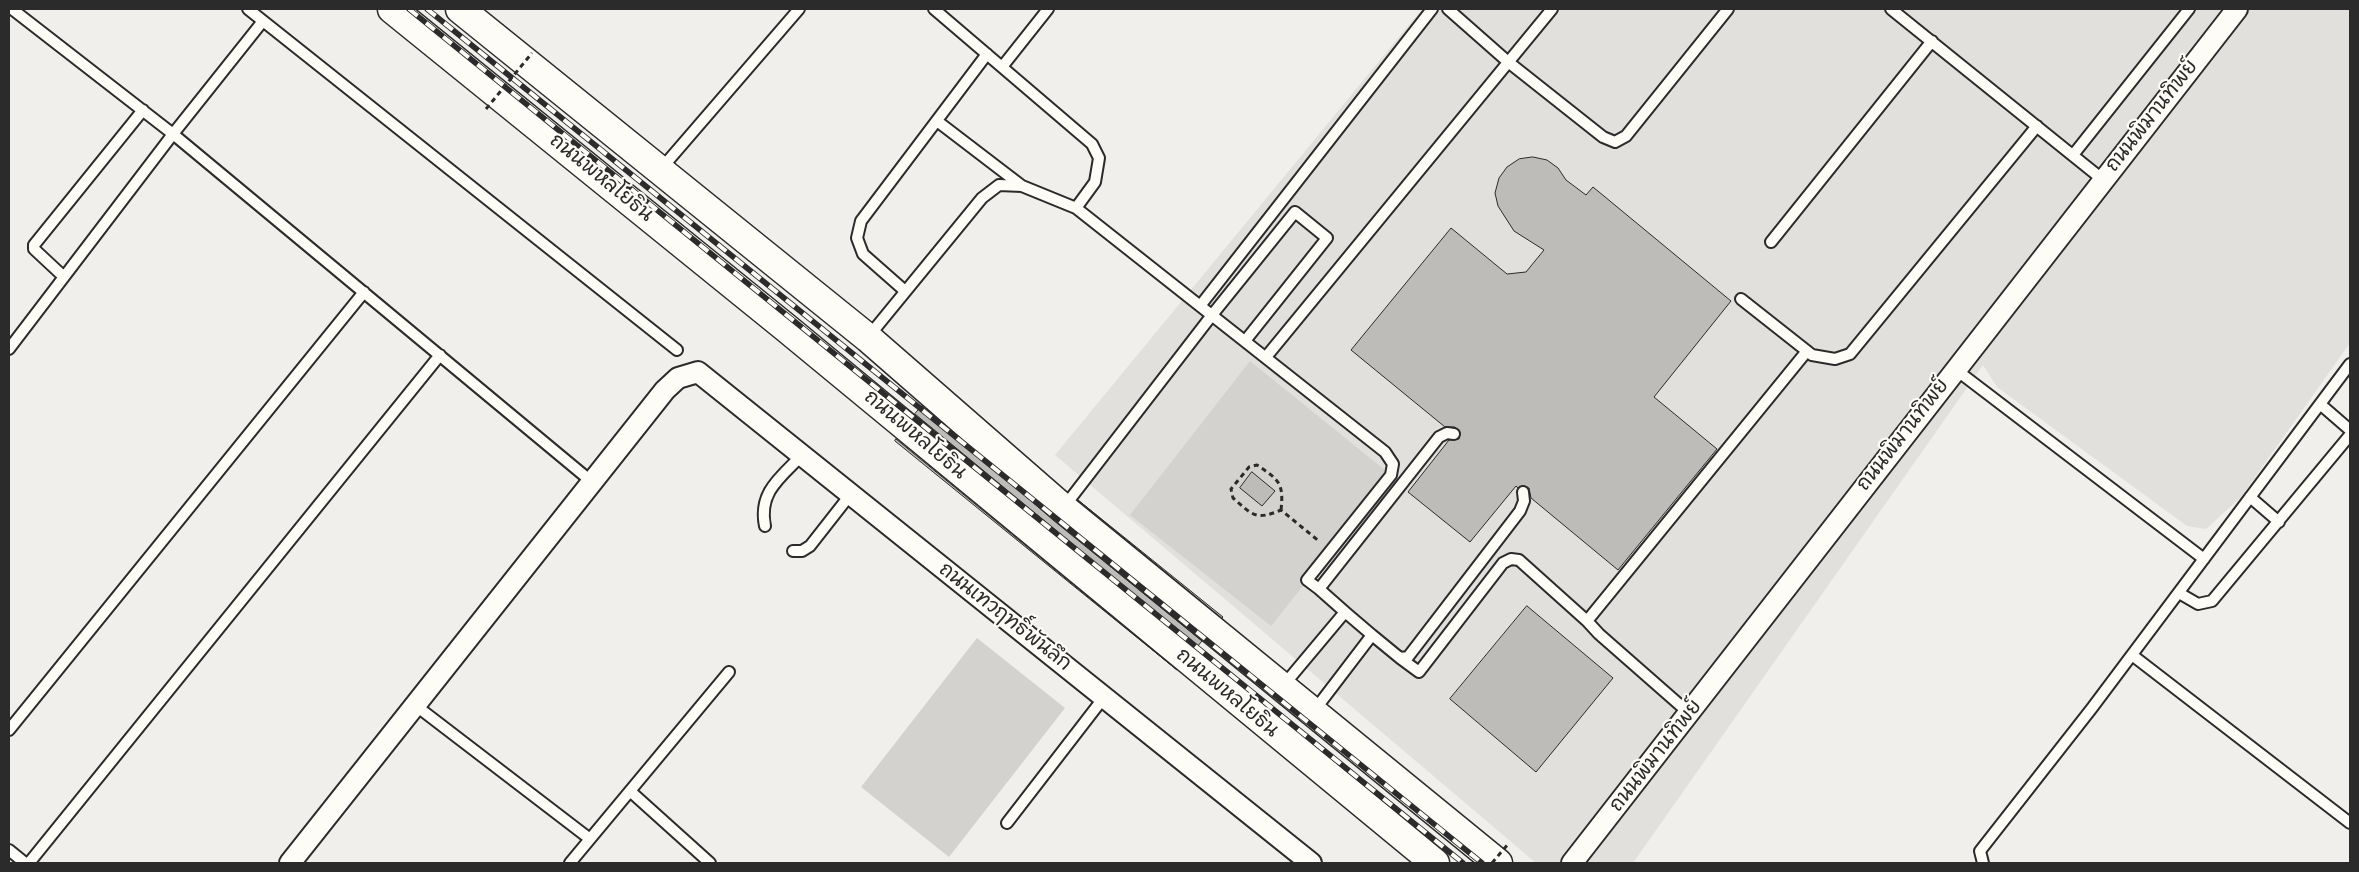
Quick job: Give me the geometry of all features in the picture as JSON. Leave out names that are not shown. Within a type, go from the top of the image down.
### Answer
[{"type":"main road","name":"ถนนพหลโยธิน","points":[[392,9],[777,321],[1435,863]]},
{"type":"main road","name":"ถนนพหลโยธิน","points":[[461,9],[868,338],[1063,508],[1282,687],[1504,853]]},
{"type":"main road","points":[[1258,718],[1282,687]]},
{"type":"street","name":"ถนนพิมานทิพย์","points":[[1572,863],[2236,9]]},
{"type":"street","name":"ถนนเทวฤทธิ์พันลึก","points":[[592,482],[664,390],[678,378],[698,372],[1105,696],[1311,863]]},
{"type":"street","points":[[290,863],[592,482]]},
{"type":"lane","points":[[12,9],[173,134],[592,482]]},
{"type":"lane","points":[[248,9],[677,350]]},
{"type":"lane","points":[[660,169],[799,9]]},
{"type":"lane","points":[[934,9],[1092,144],[1099,158],[1095,182],[1076,208]]},
{"type":"lane","points":[[1002,67],[1048,9]]},
{"type":"lane","points":[[1200,306],[1432,9]]},
{"type":"lane","points":[[1448,9],[1507,61],[1603,138],[1615,142],[1626,136],[1728,9]]},
{"type":"lane","points":[[1266,357],[1507,61],[1552,9]]},
{"type":"lane","points":[[1891,9],[2102,179]]},
{"type":"lane","points":[[2073,155],[2188,9]]},
{"type":"lane","points":[[9,349],[173,134],[263,22]]},
{"type":"lane","points":[[1771,242],[1932,42]]},
{"type":"lane","points":[[905,291],[863,254],[857,238],[861,221],[987,54]]},
{"type":"lane","points":[[64,277],[50,266],[34,249],[36,241],[143,110]]},
{"type":"lane","points":[[937,121],[1022,186],[1076,208],[1385,452],[1393,464],[1391,475],[1307,580],[1400,658],[1419,672],[1503,563],[1511,559],[1519,560],[1689,713]]},
{"type":"lane","points":[[1741,300],[1812,355],[1835,359],[1850,354],[2037,126]]},
{"type":"lane","points":[[868,338],[982,198],[999,185],[1022,186]]},
{"type":"lane","points":[[1063,508],[1212,315],[1295,212],[1327,238],[1245,341]]},
{"type":"lane","points":[[9,730],[364,292]]},
{"type":"lane","points":[[1587,620],[1807,351]]},
{"type":"lane","points":[[29,863],[440,355]]},
{"type":"lane","points":[[1983,863],[1980,851],[2132,655],[2350,364]]},
{"type":"lane","points":[[1955,369],[2204,559]]},
{"type":"lane","points":[[2320,404],[2350,430]]},
{"type":"lane","points":[[1319,590],[1439,437],[1447,433],[1454,434]]},
{"type":"lane","points":[[2179,593],[2198,604],[2212,601],[2350,435]]},
{"type":"lane","points":[[765,526],[762,511],[769,490],[802,455]]},
{"type":"lane","points":[[1400,658],[1408,657],[1520,511],[1524,501],[1523,492]]},
{"type":"lane","points":[[793,551],[802,550],[810,546],[850,494]]},
{"type":"lane","points":[[2250,497],[2279,522]]},
{"type":"lane","points":[[1282,687],[1345,612]]},
{"type":"lane","points":[[1313,712],[1372,635]]},
{"type":"lane","points":[[2132,655],[2350,823]]},
{"type":"lane","points":[[570,863],[728,672]]},
{"type":"lane","points":[[1007,823],[1105,696]]},
{"type":"lane","points":[[416,705],[590,839]]},
{"type":"lane","points":[[630,791],[710,863]]},
{"type":"lane","points":[[9,850],[25,863]]},
{"type":"path","points":[[486,109],[532,53]]},
{"type":"path","points":[[1257,465],[1278,479],[1283,493],[1280,510],[1264,517],[1252,514],[1233,498],[1231,489],[1249,467],[1257,465]]},
{"type":"path","points":[[1280,510],[1331,550]]},
{"type":"path","points":[[1492,863],[1504,853]]},
{"type":"shaded area","points":[[1422,9],[2350,9],[2350,343],[2241,497],[2206,529],[2187,526],[1997,387],[1983,365],[1633,863],[1536,863],[1055,455]]},
{"type":"shaded area","points":[[1250,361],[1391,475],[1271,626],[1130,515]]},
{"type":"shaded area","points":[[977,638],[1065,708],[949,857],[861,787]]},
{"type":"building","points":[[1533,157],[1547,160],[1558,168],[1566,180],[1586,195],[1593,187],[1731,301],[1654,397],[1717,449],[1618,570],[1531,498],[1529,488],[1525,486],[1518,488],[1516,486],[1470,542],[1408,492],[1449,440],[1459,439],[1460,432],[1455,427],[1445,427],[1351,350],[1451,228],[1507,274],[1526,272],[1544,250],[1514,231],[1498,206],[1495,193],[1499,178],[1507,167],[1519,159]]},
{"type":"building","points":[[922,406],[1053,520],[1202,641],[1197,647],[915,414]]},
{"type":"building","points":[[896,439],[1177,670],[895,441]]},
{"type":"building","points":[[1252,472],[1275,491],[1262,506],[1240,488]]},
{"type":"building","points":[[1078,500],[1223,617],[1222,618]]},
{"type":"building","points":[[1527,606],[1613,678],[1536,772],[1450,699]]},
{"type":"railway","points":[[409,9],[1463,863]]},
{"type":"railway","points":[[427,9],[1482,863]]}]
